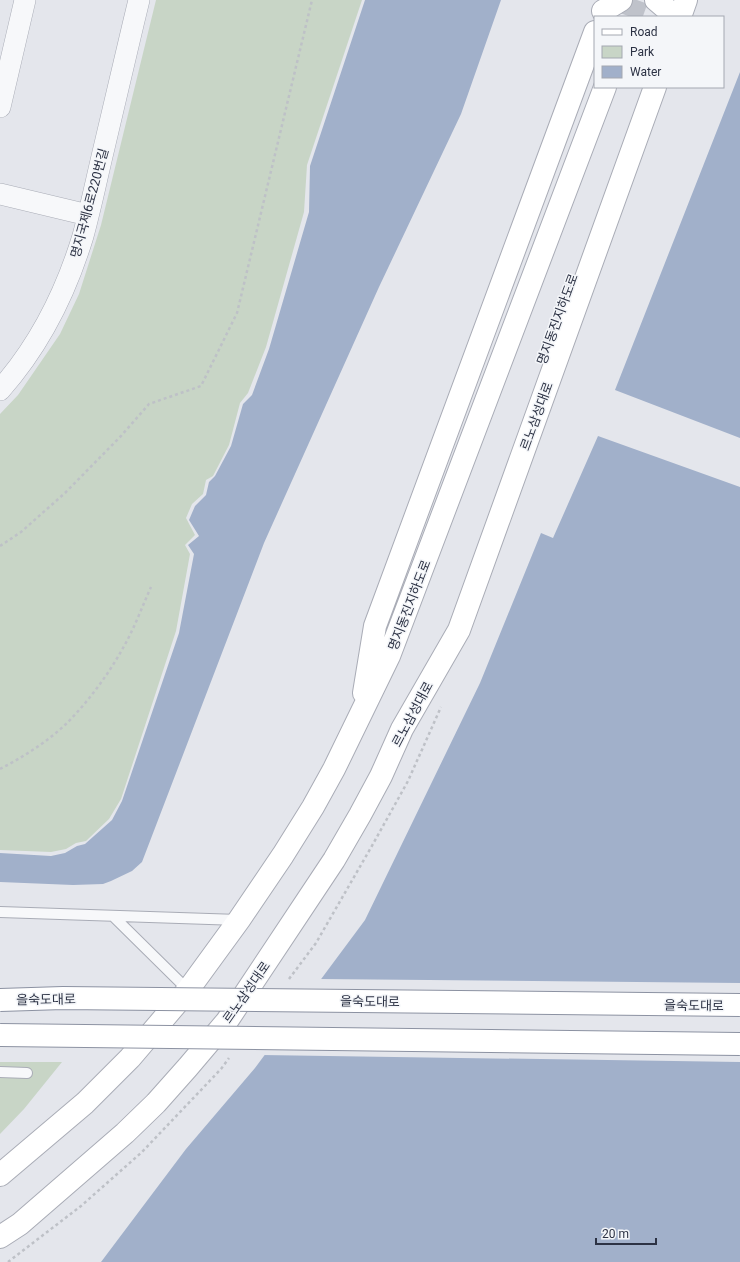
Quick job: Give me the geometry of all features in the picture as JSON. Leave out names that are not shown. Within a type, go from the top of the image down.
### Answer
[{"type":"main road","points":[[656,0],[670,12],[671,16]]},
{"type":"main road","points":[[680,16],[686,0]]},
{"type":"main road","points":[[0,1175],[85,1103],[130,1058],[188,990],[239,920],[313,807],[360,716],[375,626],[594,35]]},
{"type":"main road","name":"명지동진지하도로","points":[[360,716],[390,656],[605,88]]},
{"type":"main road","name":"명지동진지하도로","points":[[402,729],[443,630],[642,88]]},
{"type":"main road","name":"르노삼성대로","points":[[0,1237],[20,1224],[125,1133],[156,1103],[227,1021],[334,860],[381,776],[402,729],[459,630],[655,88]]},
{"type":"main road","name":"을숙도대로","points":[[0,1000],[79,998],[740,1005]]},
{"type":"main road","points":[[0,1035],[740,1044]]},
{"type":"street","points":[[0,107],[25,0]]},
{"type":"street","name":"명지국제6로220번길","points":[[0,390],[37,339],[56,306],[74,262],[88,215],[139,0]]},
{"type":"street","points":[[0,194],[88,215]]},
{"type":"lane","points":[[0,912],[239,920]]},
{"type":"lane","points":[[113,916],[188,990]]},
{"type":"lane","points":[[0,1072],[27,1072]]},
{"type":"path","points":[[0,546],[21,532],[65,493],[121,436],[148,404],[201,386],[238,313],[312,0]]},
{"type":"path","points":[[0,769],[15,761],[46,740],[65,724],[82,706],[104,678],[124,648],[151,587]]},
{"type":"green space","points":[[156,0],[362,0],[307,165],[304,212],[266,347],[248,393],[240,403],[229,445],[213,476],[206,480],[203,494],[192,504],[186,518],[195,535],[185,545],[190,554],[176,631],[121,799],[109,819],[86,841],[76,843],[66,849],[51,852],[0,850],[0,414],[18,395],[60,334],[79,294],[101,225]]},
{"type":"green space","points":[[0,1062],[62,1062],[24,1109],[0,1134]]},
{"type":"water","points":[[365,0],[501,0],[461,114],[379,287],[264,543],[142,862],[132,871],[103,884],[73,885],[0,882],[0,853],[51,856],[65,853],[77,846],[85,844],[112,820],[122,801],[179,633],[194,554],[188,545],[199,536],[189,520],[195,506],[206,495],[209,482],[215,476],[231,446],[243,404],[252,395],[269,349],[309,212],[310,166]]},
{"type":"water","points":[[740,72],[740,438],[615,390]]},
{"type":"water","points":[[598,436],[740,487],[740,1262],[101,1262],[186,1149],[255,1068],[365,920],[480,683],[541,533],[553,538]]},
{"type":"pier","points":[[319,979],[740,983],[740,1062],[262,1055]]},
{"type":"tunnel","points":[[631,16],[637,0]]}]
